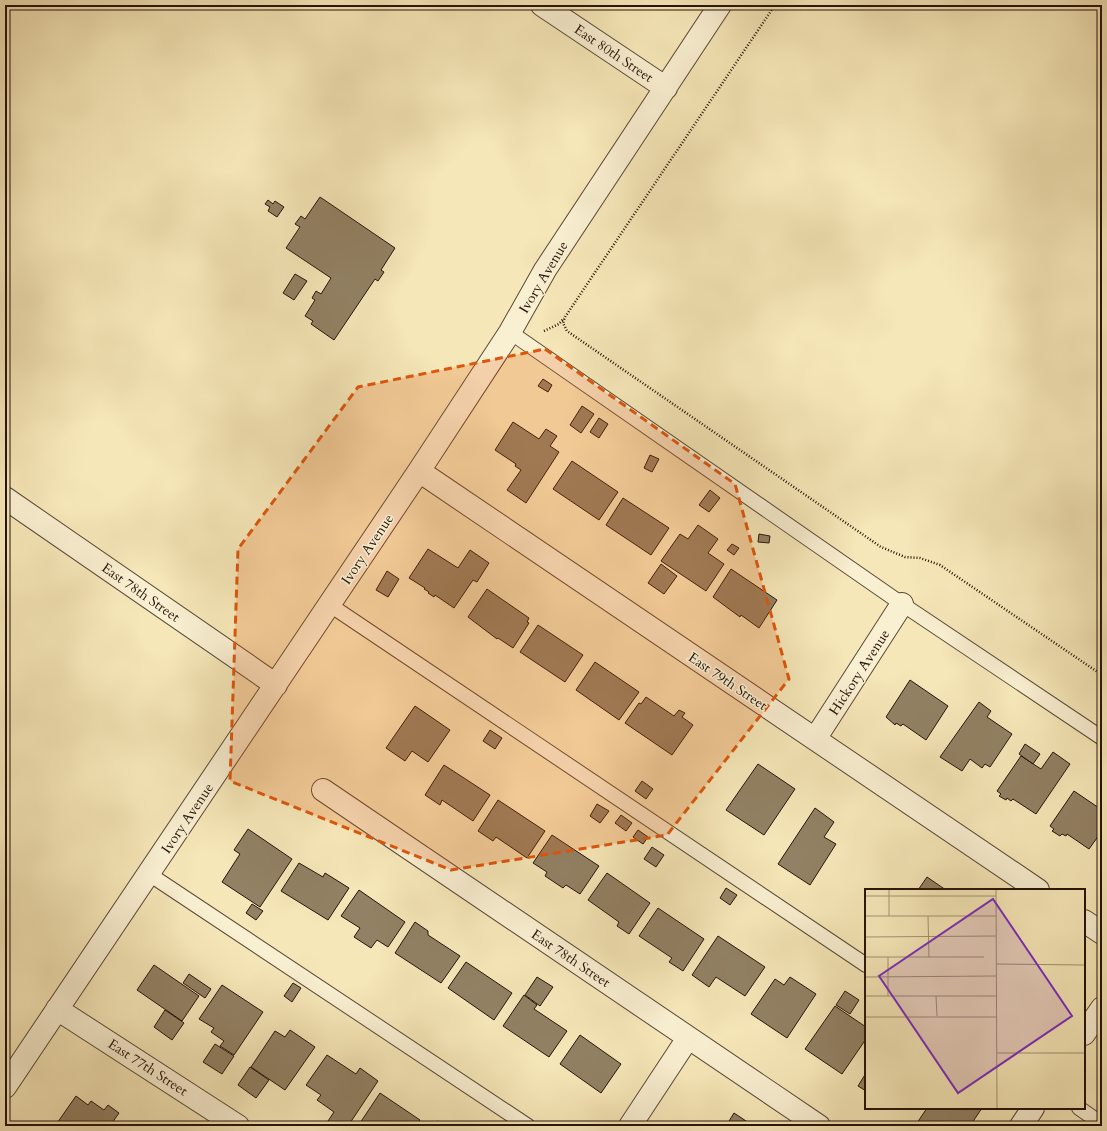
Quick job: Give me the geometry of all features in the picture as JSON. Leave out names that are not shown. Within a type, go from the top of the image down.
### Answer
[{"type":"street","name":"East 80th Street","points":[[542,5],[666,88]]},
{"type":"street","name":"Ivory Avenue","points":[[5,1087],[419,471],[510,332],[545,270],[720,5]]},
{"type":"street","name":"East 79th Street","points":[[419,471],[1037,889]]},
{"type":"street","name":"East 78th Street","points":[[5,498],[276,685]]},
{"type":"street","name":"Hickory Avenue","points":[[815,739],[902,604]]},
{"type":"street","name":"East 78th Street","points":[[323,790],[819,1126]]},
{"type":"street","points":[[1085,922],[1102,933]]},
{"type":"street","points":[[1085,1033],[1102,1008]]},
{"type":"street","name":"East 77th Street","points":[[57,1009],[238,1126]]},
{"type":"street","points":[[630,1126],[688,1038]]},
{"type":"street","points":[[1021,1126],[1032,1109]]},
{"type":"lane","points":[[510,332],[902,604],[1102,738]]},
{"type":"lane","points":[[330,605],[865,964]]},
{"type":"lane","points":[[149,874],[528,1126]]},
{"type":"lane","points":[[1080,1109],[1102,1124]]},
{"type":"path","points":[[776,5],[565,318],[564,323],[567,331],[881,547],[905,557],[920,558],[940,565],[1102,675]]},
{"type":"highlighted area","points":[[545,349],[735,484],[789,679],[667,835],[451,870],[230,781],[238,549],[358,387]]},
{"type":"building","points":[[320,197],[395,248],[381,270],[384,272],[378,281],[375,279],[334,340],[311,324],[313,321],[305,316],[315,300],[312,298],[316,291],[321,294],[331,278],[286,248],[300,227],[295,224],[301,216],[305,219]]},
{"type":"building","points":[[268,200],[273,204],[275,201],[284,207],[277,217],[268,211],[270,207],[265,204]]},
{"type":"building","points":[[295,274],[307,281],[294,300],[283,293]]},
{"type":"building","points":[[543,379],[552,385],[548,392],[538,386]]},
{"type":"building","points":[[582,406],[594,414],[581,433],[570,425]]},
{"type":"building","points":[[599,418],[608,424],[599,438],[590,432]]},
{"type":"building","points":[[513,422],[539,439],[546,429],[557,436],[550,446],[559,452],[526,503],[507,490],[521,470],[515,466],[516,464],[495,450]]},
{"type":"building","points":[[650,455],[659,459],[652,472],[644,468]]},
{"type":"building","points":[[572,461],[618,492],[599,520],[553,489]]},
{"type":"building","points":[[710,490],[720,498],[709,512],[699,505]]},
{"type":"building","points":[[623,498],[669,528],[651,555],[606,525]]},
{"type":"building","points":[[698,525],[718,539],[708,553],[724,564],[706,591],[661,561],[680,534],[688,539]]},
{"type":"building","points":[[759,534],[770,536],[769,543],[758,542]]},
{"type":"building","points":[[732,544],[739,548],[734,555],[727,550]]},
{"type":"building","points":[[428,549],[458,568],[470,550],[489,563],[477,582],[473,580],[454,608],[435,595],[434,597],[428,593],[429,592],[424,589],[425,588],[409,578]]},
{"type":"building","points":[[661,564],[677,576],[664,594],[648,583]]},
{"type":"building","points":[[731,569],[777,600],[759,628],[741,615],[740,617],[713,597]]},
{"type":"building","points":[[387,571],[399,579],[388,597],[376,590]]},
{"type":"building","points":[[487,589],[529,618],[527,622],[529,623],[513,648],[498,638],[497,639],[468,617]]},
{"type":"building","points":[[538,625],[583,655],[565,682],[520,652]]},
{"type":"building","points":[[595,662],[639,692],[619,720],[576,690]]},
{"type":"building","points":[[910,680],[948,706],[926,740],[903,724],[901,726],[896,723],[895,725],[886,717]]},
{"type":"building","points":[[646,697],[674,716],[679,710],[685,713],[682,717],[693,725],[672,755],[625,723],[639,703],[641,704]]},
{"type":"building","points":[[979,702],[991,711],[987,717],[1012,734],[990,767],[985,764],[982,768],[970,759],[962,771],[940,757]]},
{"type":"building","points":[[415,706],[450,730],[428,762],[412,751],[405,761],[386,748]]},
{"type":"building","points":[[490,730],[502,738],[495,749],[483,741]]},
{"type":"building","points":[[1025,744],[1040,754],[1033,764],[1019,754]]},
{"type":"building","points":[[1053,752],[1070,764],[1036,814],[1013,799],[1011,801],[1007,798],[1006,800],[999,796],[1001,794],[997,791],[1021,756],[1041,769]]},
{"type":"building","points":[[758,764],[795,789],[764,835],[726,810]]},
{"type":"building","points":[[444,765],[490,795],[473,821],[442,800],[440,805],[425,795]]},
{"type":"building","points":[[642,781],[653,789],[646,799],[635,791]]},
{"type":"building","points":[[1074,791],[1102,810],[1102,831],[1089,849],[1067,834],[1066,836],[1062,834],[1060,836],[1052,831],[1054,829],[1050,826]]},
{"type":"building","points":[[498,800],[545,831],[527,858],[496,837],[493,841],[478,831]]},
{"type":"building","points":[[597,804],[609,811],[600,823],[590,816]]},
{"type":"building","points":[[815,808],[834,822],[824,837],[836,844],[810,885],[778,864]]},
{"type":"building","points":[[621,815],[632,823],[626,831],[615,823]]},
{"type":"building","points":[[248,829],[292,859],[260,907],[222,882],[240,854],[234,850]]},
{"type":"building","points":[[638,830],[648,837],[643,844],[633,837]]},
{"type":"building","points":[[552,835],[599,866],[580,894],[566,885],[563,888],[545,876],[547,872],[533,863]]},
{"type":"building","points":[[652,847],[664,855],[656,867],[644,859]]},
{"type":"building","points":[[299,863],[323,877],[325,873],[349,888],[328,920],[281,891]]},
{"type":"building","points":[[607,873],[650,903],[629,934],[617,926],[619,922],[588,900]]},
{"type":"building","points":[[927,877],[945,889],[919,889]]},
{"type":"building","points":[[726,888],[737,895],[730,905],[720,898]]},
{"type":"building","points":[[359,890],[405,922],[388,947],[377,940],[371,948],[354,937],[360,928],[341,916]]},
{"type":"building","points":[[252,904],[263,911],[256,920],[246,913]]},
{"type":"building","points":[[658,908],[704,939],[683,971],[669,962],[672,958],[639,936]]},
{"type":"building","points":[[415,922],[428,931],[428,935],[460,956],[441,983],[395,953]]},
{"type":"building","points":[[718,936],[765,967],[745,996],[716,977],[709,987],[692,975]]},
{"type":"building","points":[[466,962],[512,993],[494,1020],[448,988]]},
{"type":"building","points":[[154,965],[199,996],[182,1021],[137,990]]},
{"type":"building","points":[[189,974],[211,989],[205,998],[183,983]]},
{"type":"building","points":[[537,977],[553,987],[540,1006],[525,995]]},
{"type":"building","points":[[790,977],[816,994],[787,1038],[751,1014],[775,979],[784,985]]},
{"type":"building","points":[[293,983],[301,988],[292,1002],[284,996]]},
{"type":"building","points":[[222,985],[263,1012],[234,1055],[220,1046],[224,1041],[211,1032],[214,1028],[199,1019]]},
{"type":"building","points":[[845,991],[859,1000],[850,1014],[836,1005]]},
{"type":"building","points":[[524,995],[537,1005],[534,1009],[567,1031],[549,1057],[503,1026]]},
{"type":"building","points":[[835,1006],[865,1026],[865,1040],[842,1074],[805,1049]]},
{"type":"building","points":[[165,1010],[184,1023],[172,1040],[154,1027]]},
{"type":"building","points":[[290,1030],[315,1047],[285,1090],[251,1067],[275,1031],[285,1037]]},
{"type":"building","points":[[580,1035],[621,1064],[601,1093],[560,1064]]},
{"type":"building","points":[[215,1044],[234,1056],[222,1074],[203,1062]]},
{"type":"building","points":[[327,1055],[356,1074],[360,1068],[378,1081],[348,1126],[335,1126],[328,1121],[334,1112],[317,1100],[321,1095],[306,1085]]},
{"type":"building","points":[[250,1067],[269,1080],[256,1098],[238,1085]]},
{"type":"building","points":[[865,1075],[865,1090],[858,1086]]},
{"type":"building","points":[[380,1093],[420,1120],[415,1126],[358,1126]]},
{"type":"building","points":[[76,1096],[88,1105],[91,1101],[104,1110],[108,1105],[119,1113],[110,1126],[55,1126]]},
{"type":"building","points":[[926,1109],[981,1109],[970,1126],[915,1126]]},
{"type":"building","points":[[734,1113],[752,1125],[752,1126],[726,1126]]},
{"type":"building","points":[[437,1121],[446,1126],[434,1126]]}]
